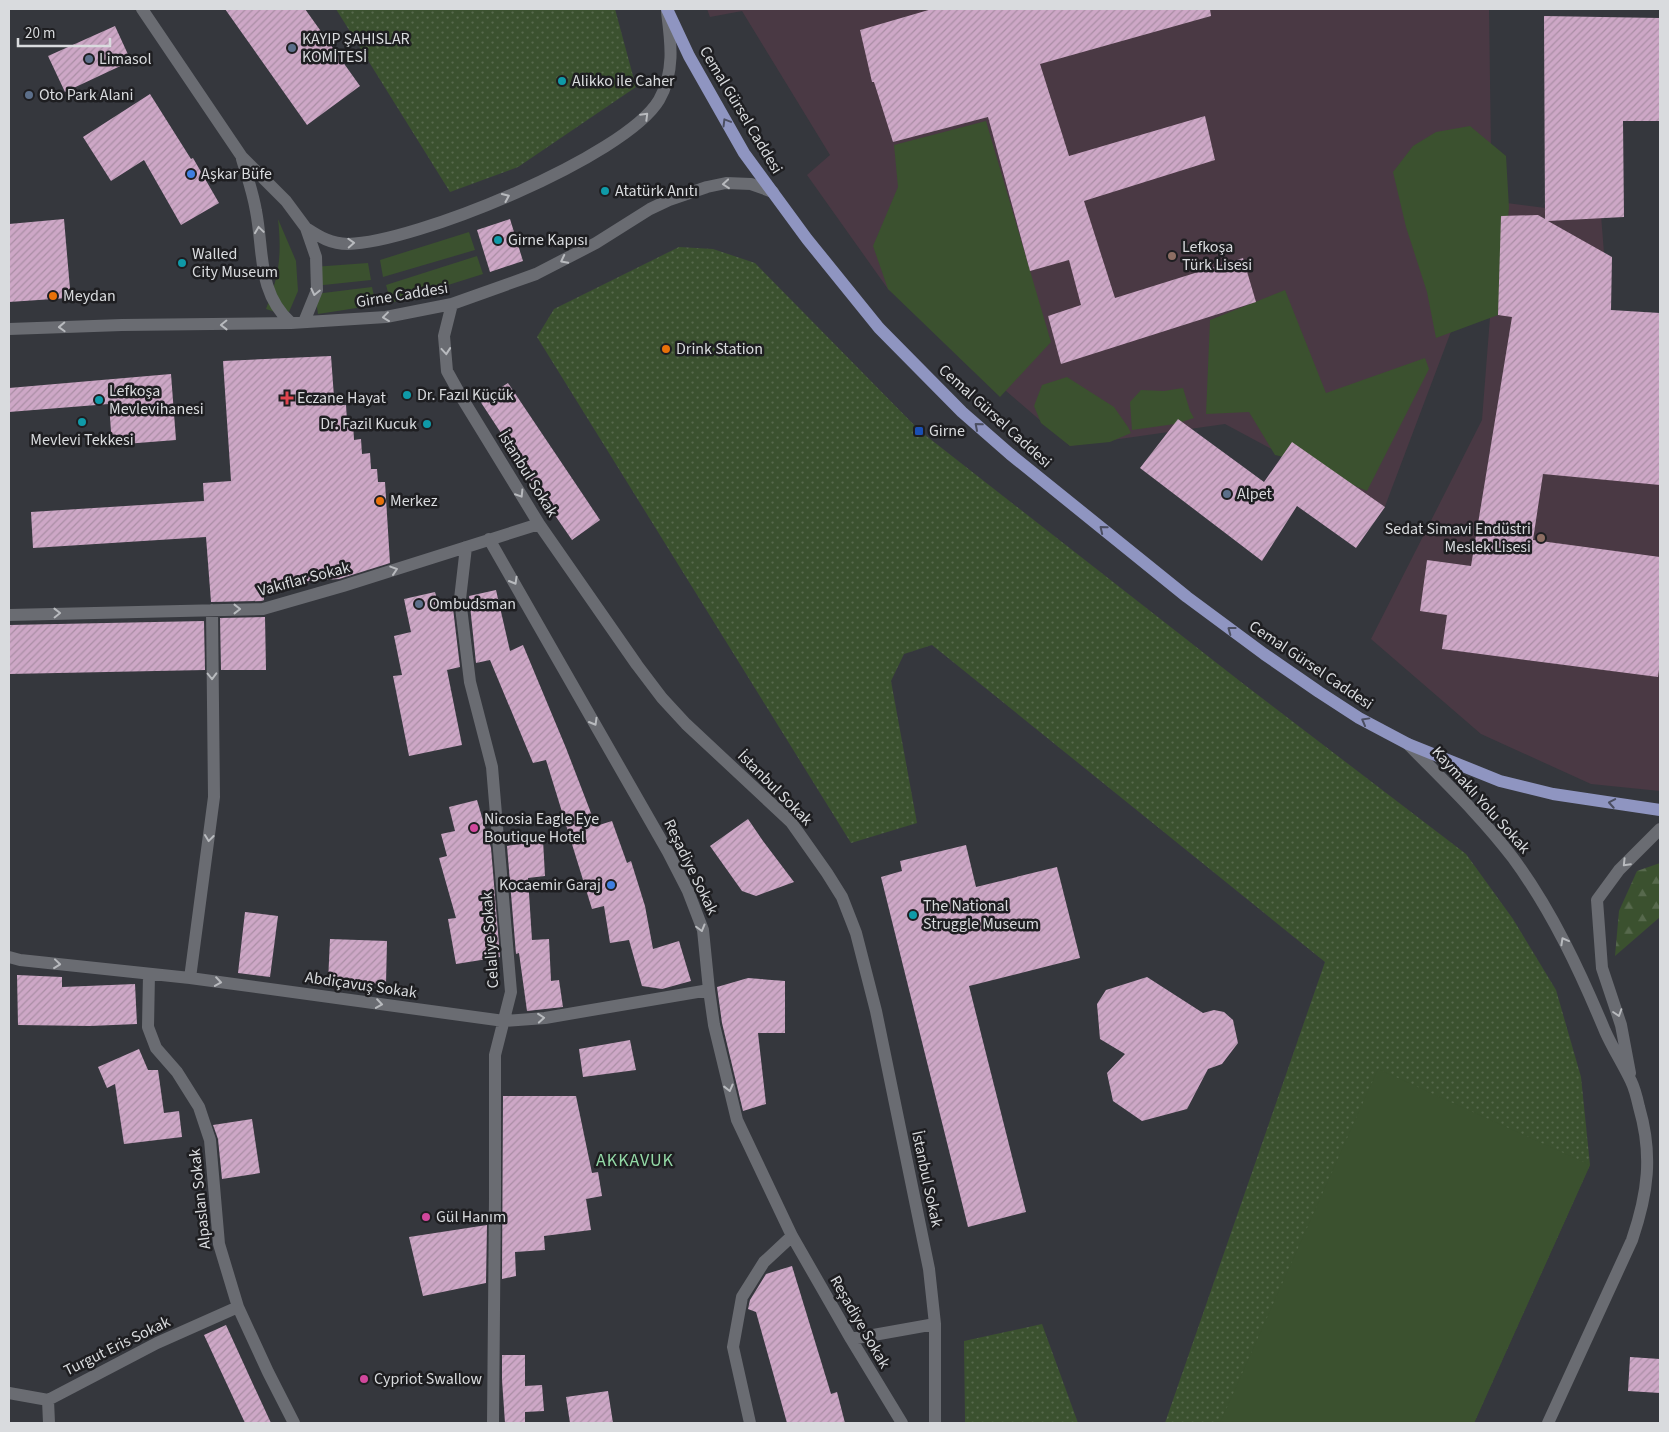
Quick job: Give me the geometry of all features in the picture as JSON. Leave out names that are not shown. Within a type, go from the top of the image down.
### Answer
[{"type":"main road","name":"Cemal Gürsel Caddesi","points":[[667,9],[689,56],[744,153],[807,239],[879,328],[955,405],[1010,454],[1188,597],[1264,654],[1359,718],[1408,744],[1500,781],[1553,794],[1660,810]]},
{"type":"street","points":[[142,9],[242,157],[286,201],[306,228],[316,257],[317,290],[297,323],[281,314],[269,295],[262,261],[256,209],[242,157]]},
{"type":"street","points":[[306,228],[328,242],[348,244],[402,234],[468,213],[591,156],[647,116],[658,101],[667,83],[672,62],[667,9]]},
{"type":"street","name":"Girne Caddesi","points":[[9,329],[122,325],[297,323],[386,317],[452,304],[536,274],[596,243],[650,209],[689,193],[726,183],[751,184],[773,192]]},
{"type":"street","name":"İstanbul Sokak","points":[[452,304],[444,336],[447,371],[539,524],[662,698],[686,724],[791,822],[842,897],[856,933],[876,1011],[928,1269],[935,1324],[935,1423]]},
{"type":"street","name":"Vakıflar Sokak","points":[[9,615],[263,609],[343,586],[539,524]]},
{"type":"street","name":"Reşadiye Sokak","points":[[489,539],[668,852],[688,891],[703,930],[708,990],[737,1120],[792,1236],[902,1423]]},
{"type":"street","name":"Celaliye Sokak","points":[[466,547],[460,599],[470,682],[492,767],[511,992],[495,1054],[493,1423]]},
{"type":"street","points":[[190,978],[214,797],[212,610]]},
{"type":"street","name":"Kaymaklı Yolu Sokak","points":[[1408,744],[1470,807],[1512,857],[1545,906],[1572,954],[1613,1048],[1632,1082]]},
{"type":"street","points":[[1548,1423],[1632,1240],[1654,1159],[1632,1082],[1622,1025],[1602,968],[1597,900],[1619,870],[1660,829]]},
{"type":"street","name":"Abdiçavuş Sokak","points":[[9,957],[190,978],[504,1021],[545,1018],[708,990]]},
{"type":"street","name":"Alpaslan Sokak","points":[[148,974],[148,1027],[156,1048],[176,1072],[199,1107],[210,1140],[219,1244],[238,1307],[294,1423]]},
{"type":"street","points":[[750,1423],[733,1347],[742,1297],[764,1262],[792,1236]]},
{"type":"street","name":"Turgut Eris Sokak","points":[[48,1400],[157,1343],[238,1307]]},
{"type":"street","points":[[851,1339],[935,1324]]},
{"type":"street","points":[[9,1393],[48,1400],[49,1423]]},
{"type":"shaded area","name":"Lefkoşa Türk Lisesi","points":[[707,9],[1489,9],[1492,223],[1384,509],[1225,424],[1070,446],[888,289],[807,175],[830,155],[742,11],[710,17]]},
{"type":"shaded area","name":"Sedat Simavi Endüstri Meslek Lisesi","points":[[1499,202],[1601,215],[1604,253],[1603,433],[1660,438],[1660,791],[1591,784],[1481,734],[1371,639],[1482,420]]},
{"type":"green space","points":[[336,9],[615,9],[636,87],[518,167],[450,192]]},
{"type":"green space","points":[[986,121],[1051,342],[1000,397],[888,289],[873,246],[898,187],[894,145]]},
{"type":"green space","points":[[1470,126],[1506,156],[1509,208],[1498,315],[1436,338],[1427,292],[1406,227],[1393,172],[1413,146],[1436,132]]},
{"type":"green space","points":[[278,219],[296,261],[298,291],[289,312],[278,313],[266,309],[277,276],[280,244]]},
{"type":"green space","points":[[469,232],[475,250],[383,277],[380,260]]},
{"type":"green space","points":[[679,247],[713,249],[755,263],[920,431],[1241,682],[1466,854],[1513,919],[1556,990],[1581,1077],[1590,1165],[1474,1423],[1165,1423],[1325,962],[932,645],[904,654],[891,681],[917,823],[851,843],[537,337],[554,309]]},
{"type":"green space","points":[[477,256],[483,274],[391,303],[386,285]]},
{"type":"green space","points":[[368,263],[371,280],[314,286],[313,267]]},
{"type":"green space","points":[[372,287],[376,305],[318,314],[315,294]]},
{"type":"green space","points":[[1285,290],[1326,393],[1425,358],[1429,369],[1367,491],[1292,459],[1275,455],[1249,412],[1206,414],[1210,320]]},
{"type":"green space","points":[[1067,377],[1114,407],[1131,433],[1110,442],[1070,446],[1041,423],[1034,406],[1042,385]]},
{"type":"green space","points":[[1183,388],[1194,418],[1175,424],[1132,430],[1130,402],[1141,390],[1164,391]]},
{"type":"green space","points":[[1660,863],[1660,917],[1615,956],[1619,911],[1637,871]]},
{"type":"green space","points":[[1378,1069],[1590,1165],[1474,1423],[1220,1423]]},
{"type":"green space","points":[[1042,1324],[1078,1423],[965,1423],[964,1341]]},
{"type":"building","name":"KAYIP ŞAHISLAR KOMİTESİ","points":[[225,9],[305,9],[360,86],[307,125]]},
{"type":"building","points":[[932,9],[1210,9],[1211,16],[1040,64],[1069,156],[1205,116],[1215,160],[1084,201],[1115,298],[1243,258],[1256,302],[1061,364],[1048,316],[1081,305],[1069,260],[1030,271],[988,117],[893,142],[874,82],[872,82],[860,30]]},
{"type":"building","points":[[1544,16],[1660,18],[1660,121],[1623,121],[1624,217],[1548,221],[1612,257],[1611,310],[1660,313],[1660,485],[1543,474],[1533,540],[1660,557],[1660,662],[1658,677],[1442,649],[1447,615],[1420,611],[1427,560],[1471,566],[1512,317],[1498,315],[1501,216],[1538,215],[1545,219]]},
{"type":"building","name":"Limasol","points":[[115,26],[131,61],[65,92],[48,56]]},
{"type":"building","points":[[150,94],[191,159],[193,158],[219,203],[181,225],[144,160],[111,181],[83,137]]},
{"type":"building","points":[[64,219],[70,289],[66,291],[68,298],[9,302],[9,224]]},
{"type":"building","name":"Girne Kapısı","points":[[510,219],[523,261],[490,272],[477,230]]},
{"type":"building","points":[[331,356],[334,397],[340,397],[340,405],[346,405],[347,421],[353,421],[354,440],[361,439],[362,454],[370,453],[371,469],[377,469],[378,482],[385,482],[390,563],[339,579],[264,584],[264,600],[262,601],[211,602],[206,537],[33,548],[31,512],[204,501],[203,483],[231,481],[223,361]]},
{"type":"building","points":[[171,374],[176,440],[112,445],[109,404],[9,412],[9,388]]},
{"type":"building","points":[[508,383],[600,520],[572,540],[523,469],[480,401]]},
{"type":"building","name":"Alpet","points":[[1178,419],[1264,482],[1292,442],[1385,507],[1356,548],[1297,506],[1262,561],[1140,468]]},
{"type":"building","points":[[496,590],[510,651],[523,645],[596,826],[612,821],[627,863],[631,861],[645,906],[653,949],[679,941],[691,981],[662,989],[642,986],[629,940],[610,943],[604,906],[592,909],[546,760],[533,763],[490,660],[476,663],[469,596]]},
{"type":"building","points":[[435,592],[438,603],[452,600],[460,667],[447,670],[462,745],[409,756],[393,676],[402,675],[394,636],[411,632],[404,599]]},
{"type":"building","points":[[265,617],[266,670],[221,670],[220,618]]},
{"type":"building","points":[[204,621],[205,670],[9,674],[9,625]]},
{"type":"building","points":[[477,800],[491,848],[500,957],[456,964],[448,919],[456,918],[439,858],[447,856],[441,834],[455,831],[449,807]]},
{"type":"building","points":[[748,819],[794,882],[756,896],[742,891],[710,846]]},
{"type":"building","points":[[543,840],[545,876],[528,878],[532,940],[549,939],[551,981],[559,980],[563,1007],[527,1011],[519,953],[516,954],[507,846]]},
{"type":"building","points":[[966,845],[976,887],[1057,867],[1080,958],[969,986],[1026,1212],[968,1227],[881,877],[902,871],[900,861]]},
{"type":"building","points":[[245,912],[278,916],[270,977],[238,973]]},
{"type":"building","points":[[330,939],[387,941],[386,984],[328,982]]},
{"type":"building","points":[[17,975],[62,977],[62,987],[135,984],[137,1024],[90,1026],[18,1025]]},
{"type":"building","points":[[1147,977],[1203,1013],[1214,1010],[1224,1012],[1233,1020],[1238,1043],[1222,1064],[1208,1069],[1187,1109],[1142,1121],[1113,1101],[1107,1073],[1125,1054],[1100,1039],[1097,1004],[1106,990]]},
{"type":"building","points":[[748,978],[785,981],[785,1033],[758,1033],[766,1104],[743,1111],[722,1023],[717,987]]},
{"type":"building","points":[[630,1040],[636,1070],[583,1077],[579,1049]]},
{"type":"building","points":[[139,1049],[148,1070],[158,1070],[164,1113],[179,1111],[182,1137],[124,1144],[115,1084],[107,1088],[98,1067]]},
{"type":"building","points":[[503,1096],[576,1096],[592,1173],[598,1172],[602,1196],[586,1199],[591,1230],[544,1236],[545,1250],[515,1252],[516,1276],[502,1279]]},
{"type":"building","points":[[252,1119],[260,1173],[222,1179],[218,1139],[213,1125]]},
{"type":"building","points":[[487,1225],[486,1283],[423,1296],[409,1237]]},
{"type":"building","points":[[792,1266],[831,1394],[837,1392],[845,1423],[787,1423],[756,1312],[748,1309],[750,1300],[766,1274]]},
{"type":"building","points":[[226,1325],[271,1423],[245,1423],[204,1335]]},
{"type":"building","points":[[502,1355],[525,1355],[525,1386],[542,1385],[544,1411],[525,1412],[525,1423],[505,1423]]},
{"type":"building","points":[[1630,1357],[1660,1359],[1660,1393],[1628,1391]]},
{"type":"building","points":[[608,1391],[613,1423],[570,1423],[566,1397]]},
{"type":"place","name":"KAYIP ŞAHISLAR KOMİTESİ","points":[[292,48]]},
{"type":"place","name":"Limasol","points":[[89,59]]},
{"type":"place","name":"Alikko ile Caher","points":[[562,81]]},
{"type":"place","name":"Oto Park Alani","points":[[29,95]]},
{"type":"place","name":"Aşkar Büfe","points":[[191,174]]},
{"type":"place","name":"Atatürk Anıtı","points":[[605,191]]},
{"type":"place","name":"Girne Kapısı","points":[[498,240]]},
{"type":"place","name":"Lefkoşa Türk Lisesi","points":[[1172,256]]},
{"type":"place","name":"Walled City Museum","points":[[182,263]]},
{"type":"place","name":"Meydan","points":[[53,296]]},
{"type":"place","name":"Drink Station","points":[[666,349]]},
{"type":"place","name":"Dr. Fazıl Küçük","points":[[407,395]]},
{"type":"place","name":"Eczane Hayat","points":[[287,398]]},
{"type":"place","name":"Lefkoşa Mevlevihanesi","points":[[99,400]]},
{"type":"place","name":"Mevlevi Tekkesi","points":[[82,422]]},
{"type":"place","name":"Dr. Fazil Kucuk","points":[[427,424]]},
{"type":"place","name":"Girne","points":[[919,431]]},
{"type":"place","name":"Alpet","points":[[1227,494]]},
{"type":"place","name":"Merkez","points":[[380,501]]},
{"type":"place","name":"Sedat Simavi Endüstri Meslek Lisesi","points":[[1541,538]]},
{"type":"place","name":"Ombudsman","points":[[419,604]]},
{"type":"place","name":"Nicosia Eagle Eye Boutique Hotel","points":[[474,828]]},
{"type":"place","name":"Kocaemir Garaj","points":[[611,885]]},
{"type":"place","name":"The National Struggle Museum","points":[[913,915]]},
{"type":"place","name":"Gül Hanım","points":[[426,1217]]},
{"type":"place","name":"Cypriot Swallow","points":[[364,1379]]},
{"type":"district","name":"AKKAVUK","points":[[635,1160]]}]
